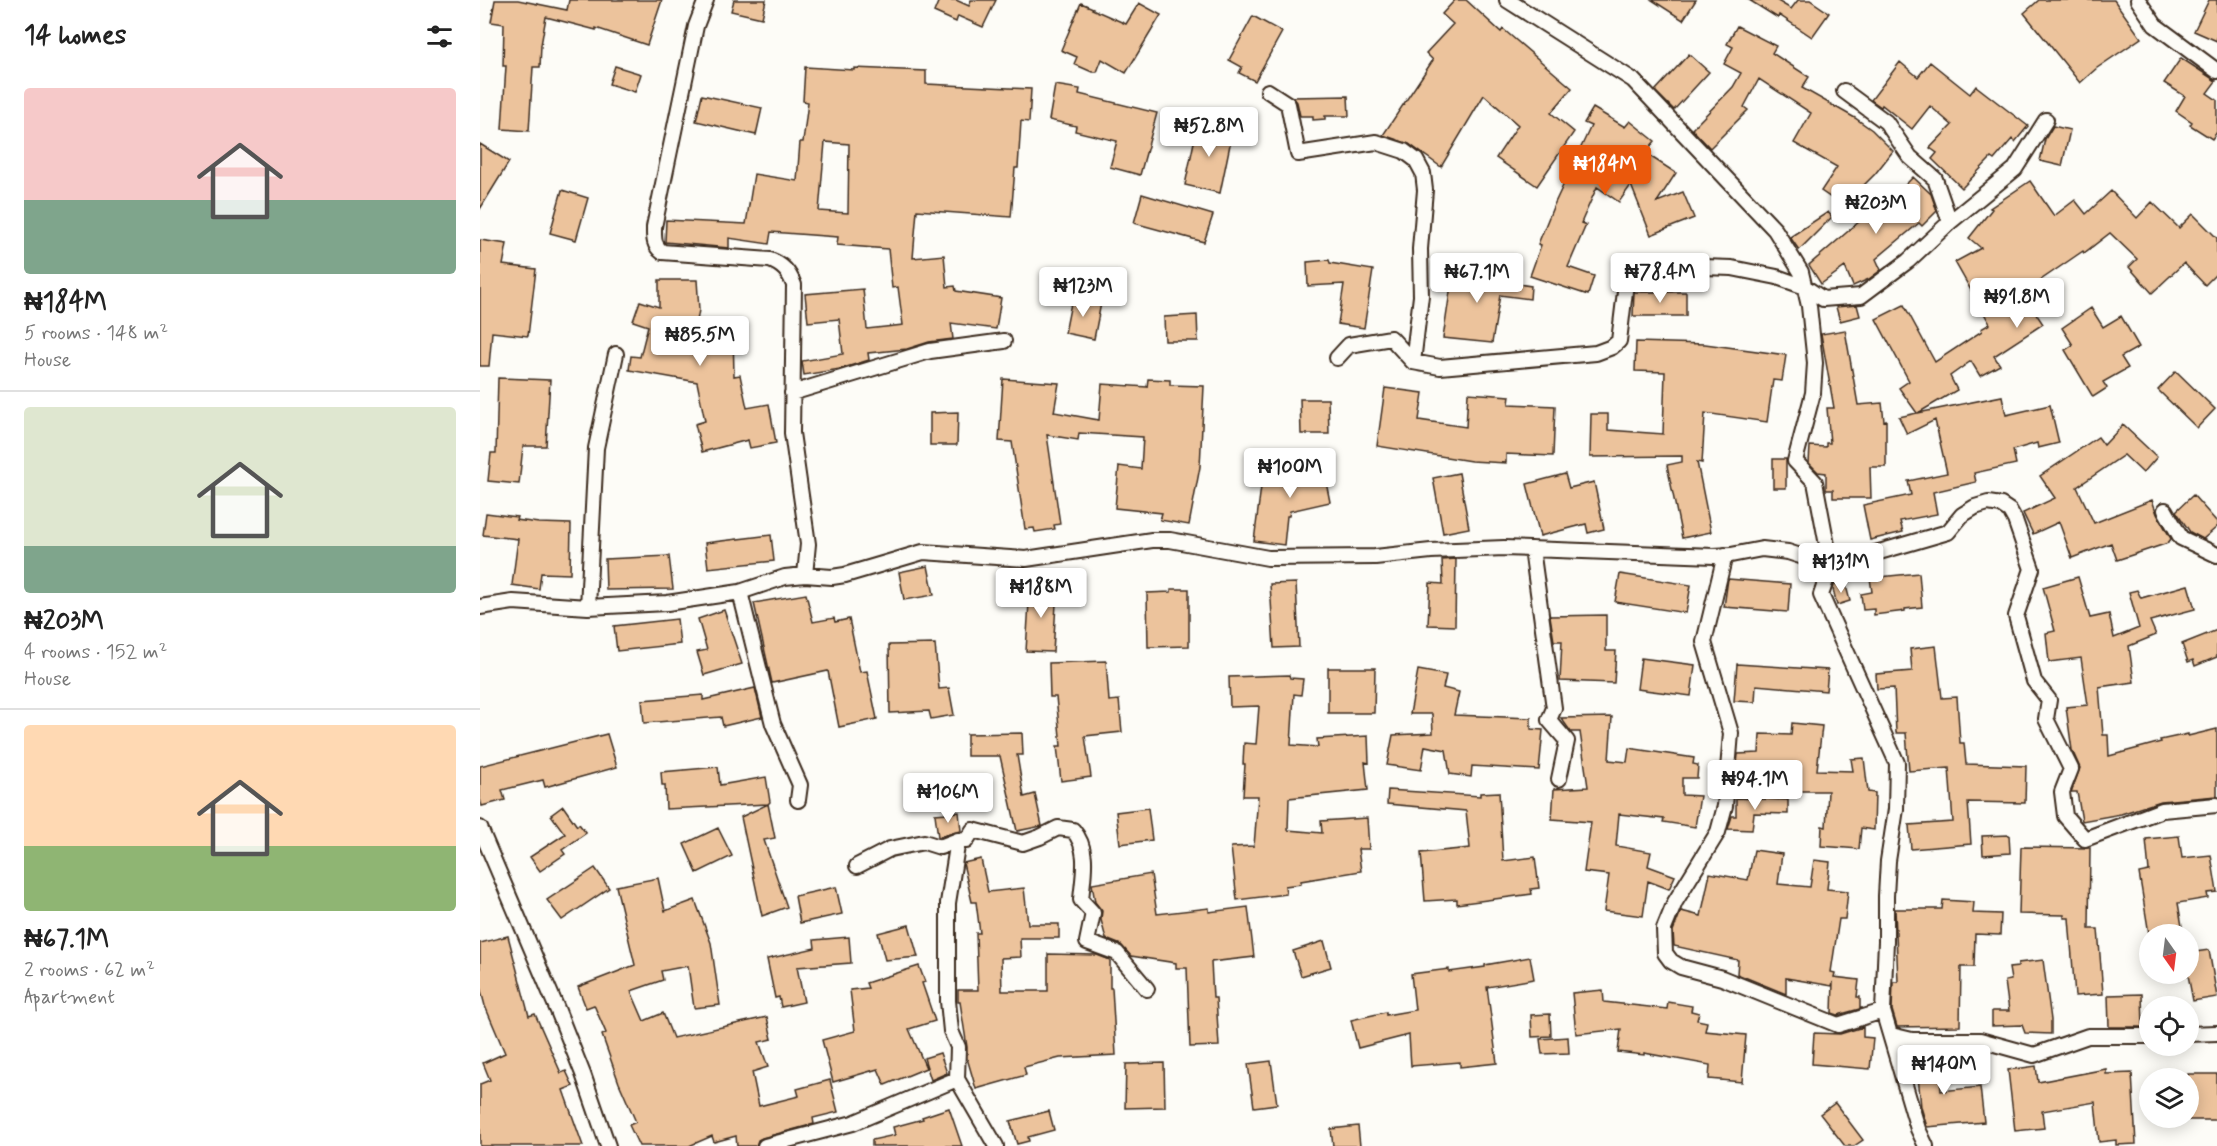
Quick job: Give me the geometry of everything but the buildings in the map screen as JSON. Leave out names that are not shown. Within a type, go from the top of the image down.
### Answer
[{"type":"street","points":[[706,0],[696,26],[654,226],[654,239],[656,248],[662,252],[770,260],[782,265],[790,274],[794,285],[792,433],[808,544],[805,575]]},
{"type":"street","points":[[1507,0],[1633,80],[1775,230],[1801,272],[1809,306],[1815,363],[1813,393],[1795,461],[1815,482],[1831,566],[1821,595],[1897,763],[1896,809],[1887,884],[1883,1011],[1918,1129],[1926,1146]]},
{"type":"street","points":[[2138,0],[2155,26],[2217,71]]},
{"type":"street","points":[[1269,91],[1288,104],[1298,154],[1376,142],[1404,151],[1416,160],[1423,173],[1425,190],[1420,249],[1421,296],[1413,362]]},
{"type":"street","points":[[1844,92],[1886,122],[1910,157],[1935,179],[1950,222]]},
{"type":"street","points":[[1337,358],[1349,345],[1391,338],[1413,362],[1440,368],[1524,358],[1596,353],[1612,347],[1619,340],[1626,283],[1631,272],[1645,265],[1732,268],[1777,277],[1805,287],[1823,299],[1861,296],[1908,261],[1950,222],[2015,169],[2046,120]]},
{"type":"street","points":[[792,393],[930,351],[1004,341]]},
{"type":"street","points":[[588,607],[596,448],[616,354]]},
{"type":"street","points":[[480,606],[513,603],[588,607],[667,603],[740,592],[785,577],[845,575],[923,552],[1026,559],[1152,540],[1170,540],[1268,558],[1375,557],[1431,551],[1504,548],[1676,555],[1725,555],[1762,549],[1788,552],[1831,566],[1948,532],[1962,515],[1975,507],[1988,503],[2001,505],[2010,511],[2016,520],[2032,569],[2016,616],[2034,681],[2049,700],[2046,719],[2071,769],[2062,792],[2064,816],[2085,839],[2162,810],[2217,805]]},
{"type":"street","points":[[2165,510],[2181,538],[2217,555]]},
{"type":"street","points":[[1532,549],[1554,708],[1549,720],[1568,741],[1559,779]]},
{"type":"street","points":[[1725,555],[1704,642],[1731,733],[1725,806],[1718,832],[1675,902],[1664,929],[1665,953],[1671,961],[1681,967],[1722,978],[1748,990],[1779,999],[1838,1025],[1883,1011]]},
{"type":"street","points":[[740,592],[772,724],[800,785],[798,800]]},
{"type":"street","points":[[480,828],[558,1011],[608,1146]]},
{"type":"street","points":[[857,866],[890,849],[924,842],[940,846],[958,840],[966,841],[973,830],[1023,843],[1058,828],[1073,830],[1085,850],[1082,900],[1093,913],[1087,942],[1117,953],[1148,988]]},
{"type":"street","points":[[958,840],[948,903],[948,1001],[951,1031],[958,1047],[957,1079],[996,1146]]},
{"type":"street","points":[[2199,1034],[2217,1033]]},
{"type":"street","points":[[1891,1035],[1912,1040],[1980,1040],[2034,1055],[2088,1036],[2139,1036]]},
{"type":"street","points":[[765,1146],[853,1123],[957,1079]]}]
